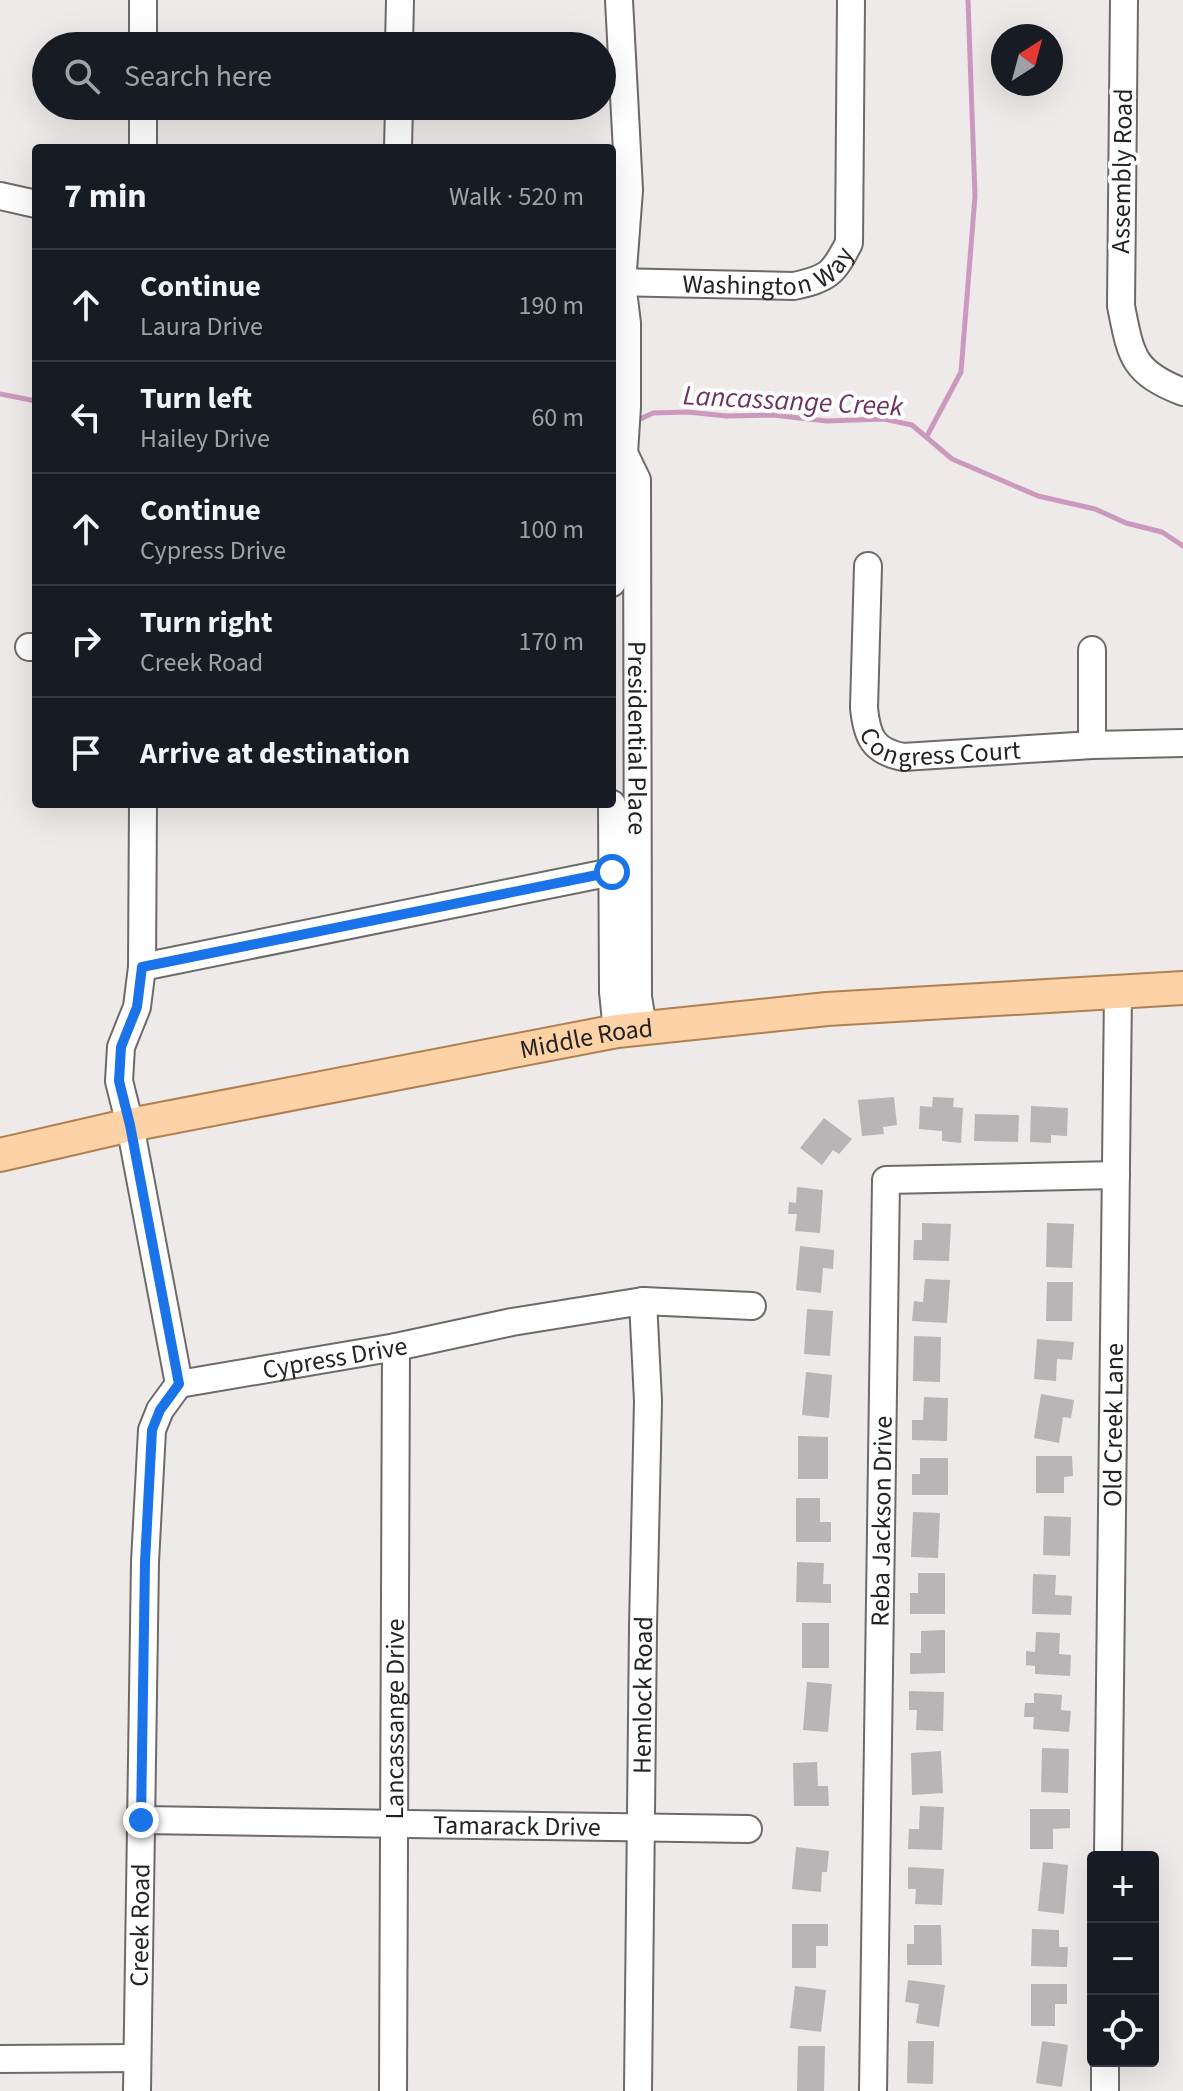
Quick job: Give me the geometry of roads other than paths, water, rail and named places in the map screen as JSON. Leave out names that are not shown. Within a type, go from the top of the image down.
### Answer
[{"type":"main road","name":"Middle Road","points":[[0,1155],[130,1125],[630,1029],[827,1009],[1183,988]]},
{"type":"street","points":[[143,0],[143,32]]},
{"type":"street","points":[[399,32],[400,0]]},
{"type":"street","name":"Presidential Place","points":[[616,473],[625,444],[627,407],[627,323],[617,282],[629,190],[619,0]]},
{"type":"street","name":"Washington Way","points":[[617,282],[794,286],[822,280],[838,264],[849,243],[851,0]]},
{"type":"street","name":"Assembly Road","points":[[1124,0],[1121,306],[1136,363],[1148,374],[1183,392]]},
{"type":"street","points":[[143,120],[143,144]]},
{"type":"street","points":[[398,144],[399,120]]},
{"type":"street","points":[[0,196],[32,203]]},
{"type":"street","name":"Presidential Place","points":[[625,444],[637,480],[638,981],[630,1029]]},
{"type":"street","name":"Congress Court","points":[[868,566],[866,732],[877,746],[890,754],[903,757],[1092,745],[1183,743]]},
{"type":"street","points":[[1092,650],[1092,745]]},
{"type":"street","points":[[143,808],[142,967],[137,1007],[121,1047],[119,1081],[179,1384]]},
{"type":"street","name":"Presidential Place","points":[[612,808],[613,992],[630,1029]]},
{"type":"street","points":[[142,967],[612,872]]},
{"type":"street","name":"Old Creek Lane","points":[[1108,1851],[1118,992]]},
{"type":"street","name":"Reba Jackson Drive","points":[[873,2091],[886,1180],[1116,1175]]},
{"type":"street","name":"Cypress Drive","points":[[179,1384],[643,1301],[752,1306]]},
{"type":"street","name":"Hemlock Road","points":[[638,2091],[648,1401],[643,1301]]},
{"type":"street","name":"Lancassange Drive","points":[[393,2091],[396,1347]]},
{"type":"street","name":"Creek Road","points":[[137,2091],[145,1562],[152,1430],[160,1410],[179,1384]]},
{"type":"street","name":"Tamarack Drive","points":[[141,1820],[748,1829]]},
{"type":"street","points":[[0,2059],[137,2058]]},
{"type":"street","points":[[1105,2067],[1105,2091]]},
{"type":"waterway","points":[[927,436],[961,372],[975,196],[968,0]]},
{"type":"waterway","name":"Lancassange Creek","points":[[0,394],[32,400]]},
{"type":"waterway","name":"Lancassange Creek","points":[[634,422],[653,413],[687,412],[727,416],[772,415],[827,421],[884,419],[912,425],[952,459],[1038,496],[1095,509],[1126,523],[1162,532],[1183,546]]}]
